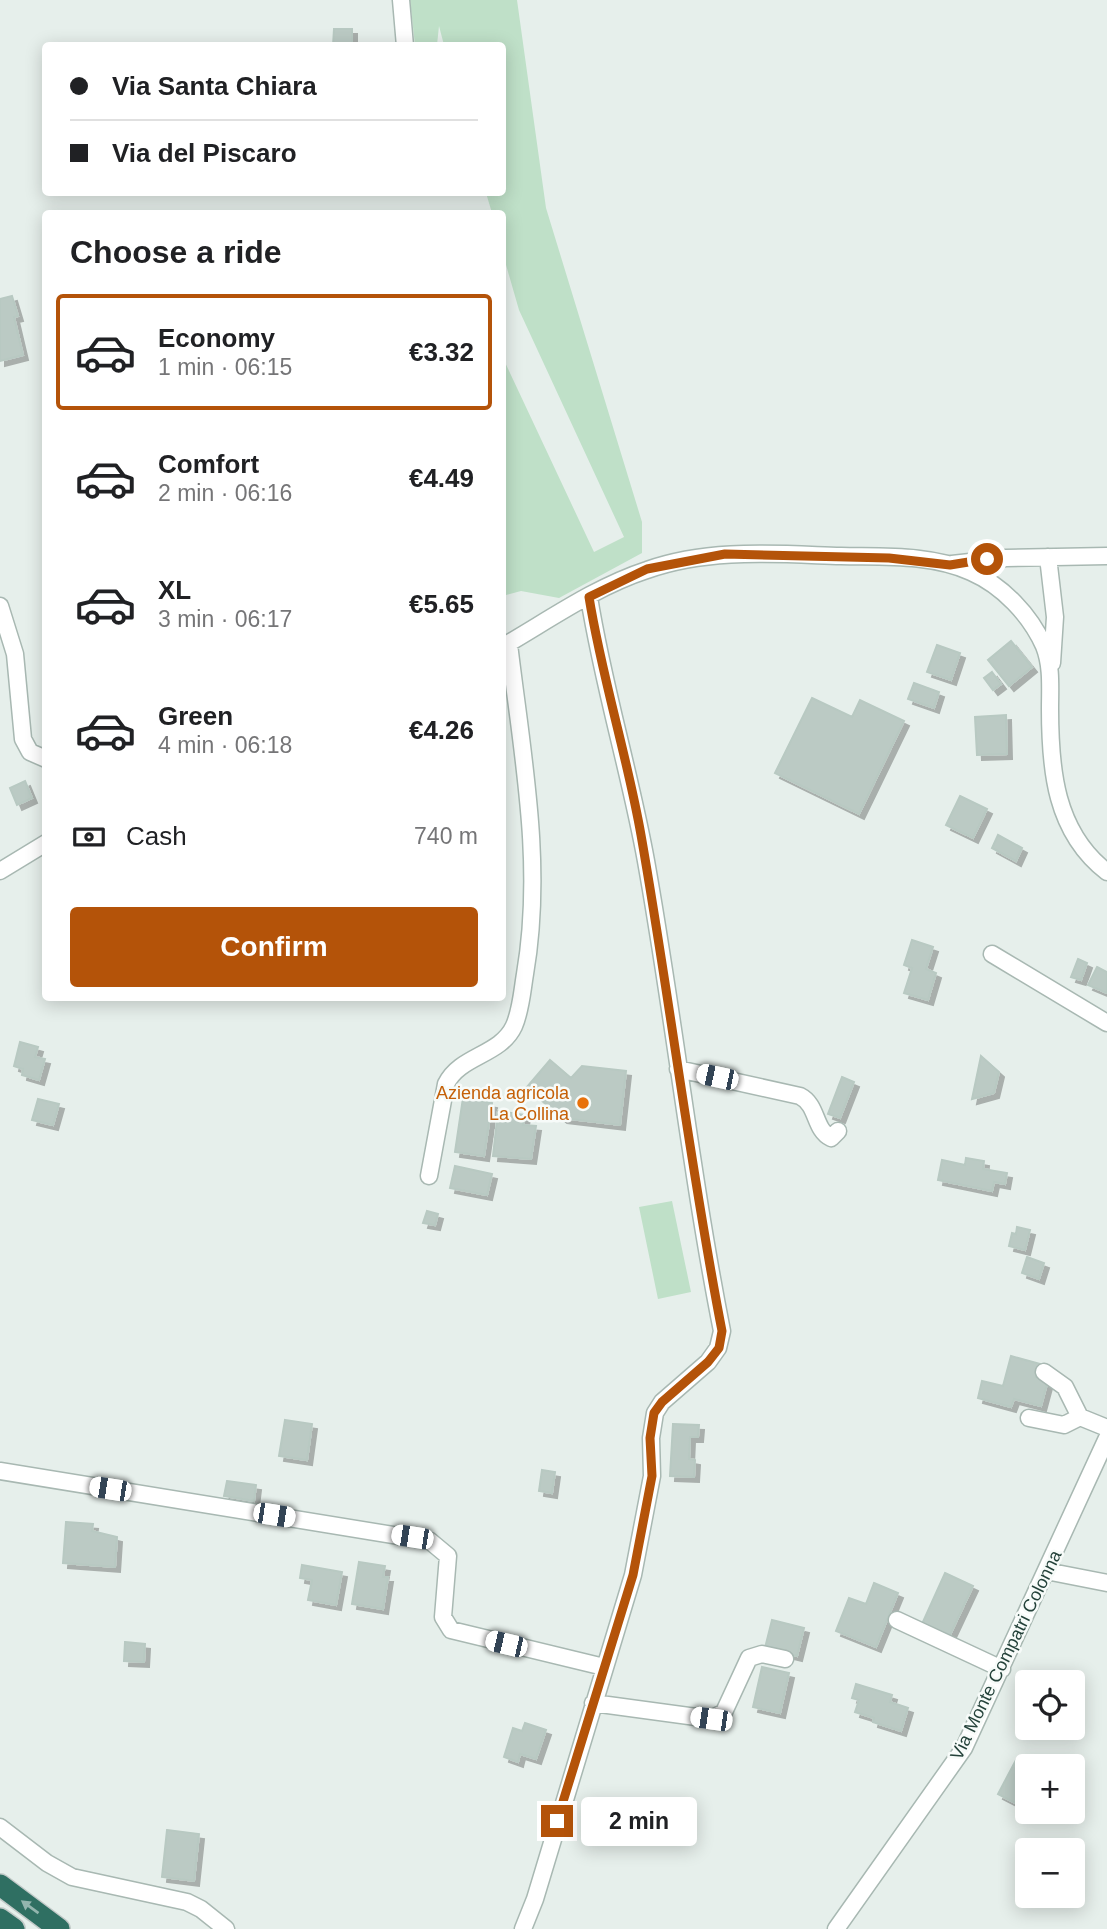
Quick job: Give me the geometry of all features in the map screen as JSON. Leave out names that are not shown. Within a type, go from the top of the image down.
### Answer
[{"type":"highway","points":[[0,1885],[60,1929]]},
{"type":"highway","points":[[0,1919],[14,1929]]},
{"type":"street","points":[[401,0],[405,42]]},
{"type":"street","points":[[506,644],[589,597],[647,569],[725,554],[889,558],[950,565],[998,558],[1107,556]]},
{"type":"street","points":[[1048,557],[1055,617],[1050,676],[1051,758],[1059,803],[1078,841],[1107,872]]},
{"type":"street","points":[[950,565],[985,579],[1013,602],[1042,642],[1050,676]]},
{"type":"street","points":[[523,1929],[535,1899],[633,1575],[652,1476],[650,1438],[654,1413],[662,1402],[708,1362],[719,1348],[722,1331],[702,1229],[637,811],[598,656],[589,597]]},
{"type":"street","points":[[0,606],[15,654],[23,739],[30,752],[42,757]]},
{"type":"street","points":[[429,1177],[446,1084],[454,1072],[497,1047],[513,1029],[519,1012],[530,948],[534,893],[532,842],[506,652]]},
{"type":"street","points":[[0,871],[42,845]]},
{"type":"street","points":[[992,954],[1107,1023]]},
{"type":"street","points":[[678,1069],[800,1096],[809,1102],[824,1134],[831,1138],[838,1131]]},
{"type":"street","points":[[1044,1372],[1065,1387],[1080,1417],[1107,1436]]},
{"type":"street","points":[[1029,1418],[1064,1425],[1080,1417]]},
{"type":"street","name":"Via Monte Compatri Colonna","points":[[836,1929],[959,1757],[1002,1669],[1107,1436]]},
{"type":"street","points":[[0,1471],[430,1541],[448,1556],[443,1617],[447,1627],[457,1633],[604,1667]]},
{"type":"street","points":[[1046,1571],[1107,1583]]},
{"type":"street","points":[[897,1620],[1002,1669]]},
{"type":"street","points":[[593,1703],[711,1719],[724,1712],[749,1658],[762,1654],[785,1660]]},
{"type":"street","points":[[1,1826],[47,1863],[72,1877],[187,1902],[201,1909],[226,1929]]},
{"type":"green space","points":[[410,0],[517,0],[546,208],[642,522],[642,553],[559,598],[521,591],[506,595],[506,365],[594,552],[624,537],[519,310],[506,265],[506,210],[491,210],[487,196],[506,196],[506,42],[443,42],[439,26],[437,42],[415,42]]},
{"type":"green space","points":[[672,1201],[691,1292],[658,1299],[639,1207]]},
{"type":"building","points":[[334,29],[352,29],[352,42],[333,42]]},
{"type":"building","points":[[12,296],[18,316],[14,317],[23,355],[0,361],[0,299]]},
{"type":"building","points":[[1011,641],[1032,667],[1009,686],[988,660]]},
{"type":"building","points":[[937,645],[960,653],[951,680],[927,672]]},
{"type":"building","points":[[992,672],[1001,684],[993,690],[984,678]]},
{"type":"building","points":[[914,683],[939,692],[934,708],[908,699]]},
{"type":"building","points":[[812,698],[852,717],[860,700],[904,721],[859,814],[775,773]]},
{"type":"building","points":[[1006,715],[1007,754],[977,755],[975,717]]},
{"type":"building","points":[[25,781],[32,798],[17,805],[10,788]]},
{"type":"building","points":[[960,796],[987,809],[973,838],[946,825]]},
{"type":"building","points":[[998,835],[1022,848],[1016,861],[992,848]]},
{"type":"building","points":[[912,940],[933,947],[926,969],[936,973],[928,1000],[904,993],[912,968],[904,965]]},
{"type":"building","points":[[1078,959],[1087,963],[1081,980],[1071,977]]},
{"type":"building","points":[[1097,967],[1107,972],[1107,993],[1088,985]]},
{"type":"building","points":[[20,1042],[38,1047],[35,1057],[45,1059],[39,1080],[22,1075],[23,1069],[14,1066]]},
{"type":"building","points":[[981,1056],[999,1072],[994,1093],[972,1099]]},
{"type":"building","name":"Azienda agricola La Collina","points":[[550,1060],[571,1078],[582,1066],[626,1071],[620,1125],[562,1118],[527,1087]]},
{"type":"building","points":[[842,1077],[854,1082],[840,1118],[828,1114]]},
{"type":"building","points":[[463,1098],[492,1103],[484,1156],[455,1152]]},
{"type":"building","points":[[38,1099],[59,1104],[53,1125],[32,1120]]},
{"type":"building","points":[[498,1111],[525,1115],[523,1125],[536,1126],[531,1159],[493,1156]]},
{"type":"building","points":[[966,1158],[984,1161],[983,1169],[1007,1173],[1005,1184],[994,1182],[992,1191],[938,1180],[942,1160],[965,1165]]},
{"type":"building","points":[[455,1166],[492,1174],[487,1195],[450,1188]]},
{"type":"building","points":[[427,1211],[438,1214],[435,1225],[423,1223]]},
{"type":"building","points":[[1017,1227],[1030,1230],[1025,1250],[1009,1246],[1012,1233],[1016,1234]]},
{"type":"building","points":[[1027,1257],[1044,1263],[1039,1279],[1022,1273]]},
{"type":"building","points":[[1011,1356],[1040,1364],[1036,1377],[1048,1380],[1041,1406],[1014,1399],[1011,1407],[978,1398],[982,1381],[1003,1386]]},
{"type":"building","points":[[285,1420],[312,1424],[307,1460],[279,1456]]},
{"type":"building","points":[[673,1424],[699,1425],[698,1437],[690,1437],[689,1459],[695,1460],[694,1477],[670,1476]]},
{"type":"building","points":[[542,1470],[555,1472],[552,1493],[539,1491]]},
{"type":"building","points":[[227,1481],[256,1485],[254,1501],[224,1496]]},
{"type":"building","points":[[66,1522],[93,1524],[92,1531],[117,1537],[115,1567],[63,1563]]},
{"type":"building","points":[[359,1562],[385,1566],[383,1577],[388,1577],[383,1609],[352,1604]]},
{"type":"building","points":[[302,1565],[342,1572],[336,1605],[308,1600],[312,1580],[300,1578]]},
{"type":"building","points":[[945,1573],[973,1586],[949,1637],[922,1624]]},
{"type":"building","points":[[874,1583],[898,1593],[876,1647],[836,1631],[849,1598],[866,1604]]},
{"type":"building","points":[[772,1620],[804,1628],[797,1656],[765,1648]]},
{"type":"building","points":[[125,1642],[145,1644],[144,1662],[124,1661]]},
{"type":"building","points":[[762,1667],[789,1673],[780,1713],[753,1707]]},
{"type":"building","points":[[856,1684],[892,1695],[890,1702],[908,1708],[901,1731],[873,1722],[874,1718],[855,1712],[859,1700],[852,1698]]},
{"type":"building","points":[[525,1723],[546,1730],[536,1759],[520,1754],[518,1762],[504,1757],[513,1728],[522,1731]]},
{"type":"building","points":[[1015,1762],[1015,1803],[998,1794]]},
{"type":"building","points":[[167,1830],[199,1834],[194,1881],[162,1877]]},
{"type":"place","name":"Azienda agricola La Collina","points":[[583,1103]]},
{"type":"route","points":[[557,1821],[633,1575],[652,1476],[650,1438],[654,1413],[662,1402],[708,1362],[719,1348],[722,1331],[702,1229],[641,832],[598,656],[589,597],[647,569],[725,554],[889,558],[950,565],[987,559]]}]
